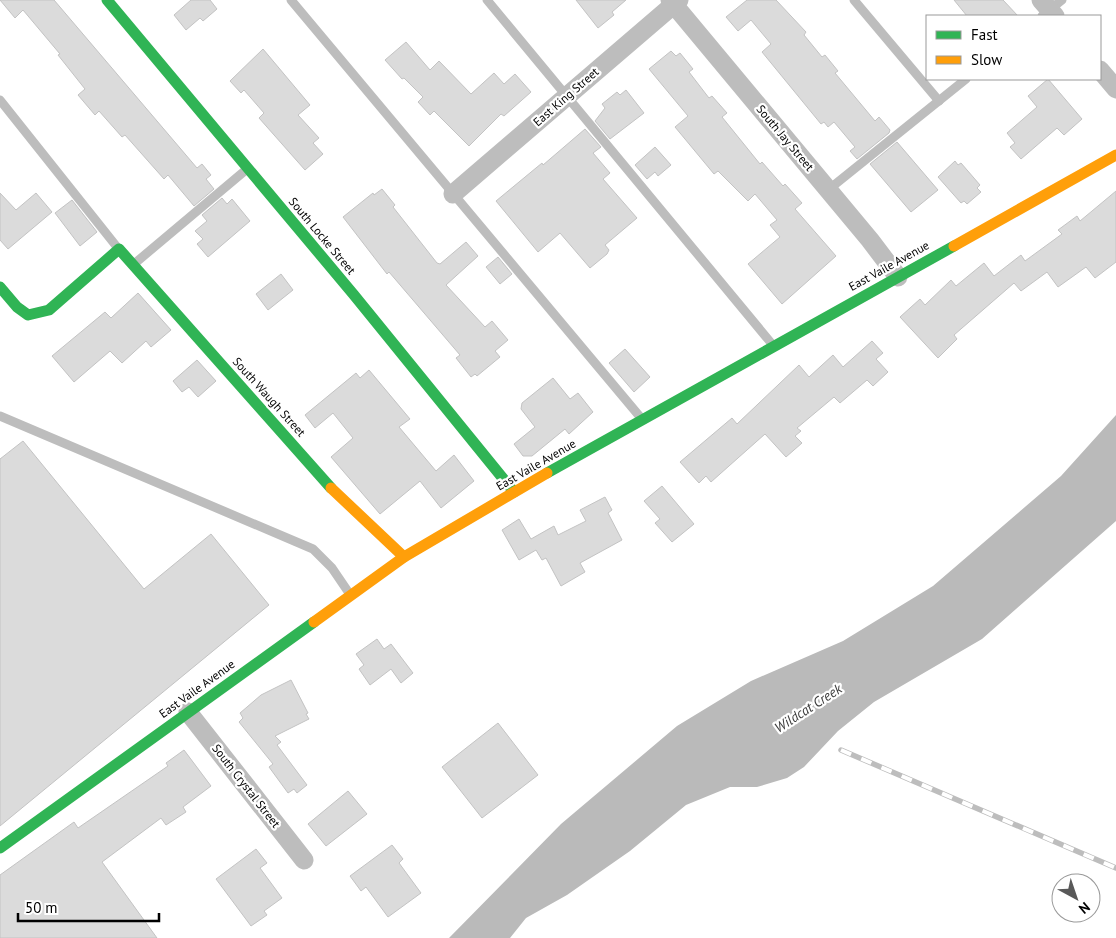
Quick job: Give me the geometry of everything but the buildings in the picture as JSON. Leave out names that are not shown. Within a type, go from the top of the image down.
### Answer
[{"type":"street","name":"South Locke Street","points":[[107,0],[354,295],[514,492]]},
{"type":"street","name":"East King Street","points":[[453,194],[674,2]]},
{"type":"street","name":"South Jay Street","points":[[674,2],[898,277]]},
{"type":"street","points":[[1101,71],[1116,89]]},
{"type":"street","name":"East Vaile Avenue","points":[[0,848],[404,557],[514,492],[1116,155]]},
{"type":"street","points":[[0,288],[17,307],[28,315],[49,310],[119,249]]},
{"type":"street","name":"South Waugh Street","points":[[119,249],[329,486],[404,557]]},
{"type":"street","name":"South Crystal Street","points":[[188,712],[304,860]]},
{"type":"lane","points":[[291,0],[642,420]]},
{"type":"lane","points":[[487,0],[568,95],[774,346]]},
{"type":"lane","points":[[854,0],[939,101]]},
{"type":"lane","points":[[828,190],[965,80]]},
{"type":"lane","points":[[0,100],[119,249]]},
{"type":"lane","points":[[133,265],[247,169]]},
{"type":"lane","points":[[0,416],[313,549],[332,568],[350,596]]},
{"type":"water","name":"Wildcat Creek","points":[[1116,415],[1116,521],[982,639],[874,702],[838,731],[804,767],[787,778],[757,787],[730,787],[686,805],[630,851],[567,895],[526,918],[510,938],[449,938],[561,824],[677,726],[751,681],[843,641],[933,586],[1061,476]]},
{"type":"railway","points":[[841,750],[1116,868]]},
{"type":"traffic: fast","points":[[107,0],[354,295],[514,492]]},
{"type":"traffic: fast","points":[[547,473],[954,246]]},
{"type":"traffic: fast","points":[[0,287],[17,307],[28,315],[49,310],[119,249],[331,488]]},
{"type":"traffic: fast","points":[[0,848],[314,622]]},
{"type":"traffic: slow","points":[[954,246],[1116,155]]},
{"type":"traffic: slow","points":[[314,622],[404,557],[547,473]]},
{"type":"traffic: slow","points":[[331,488],[404,557]]}]
